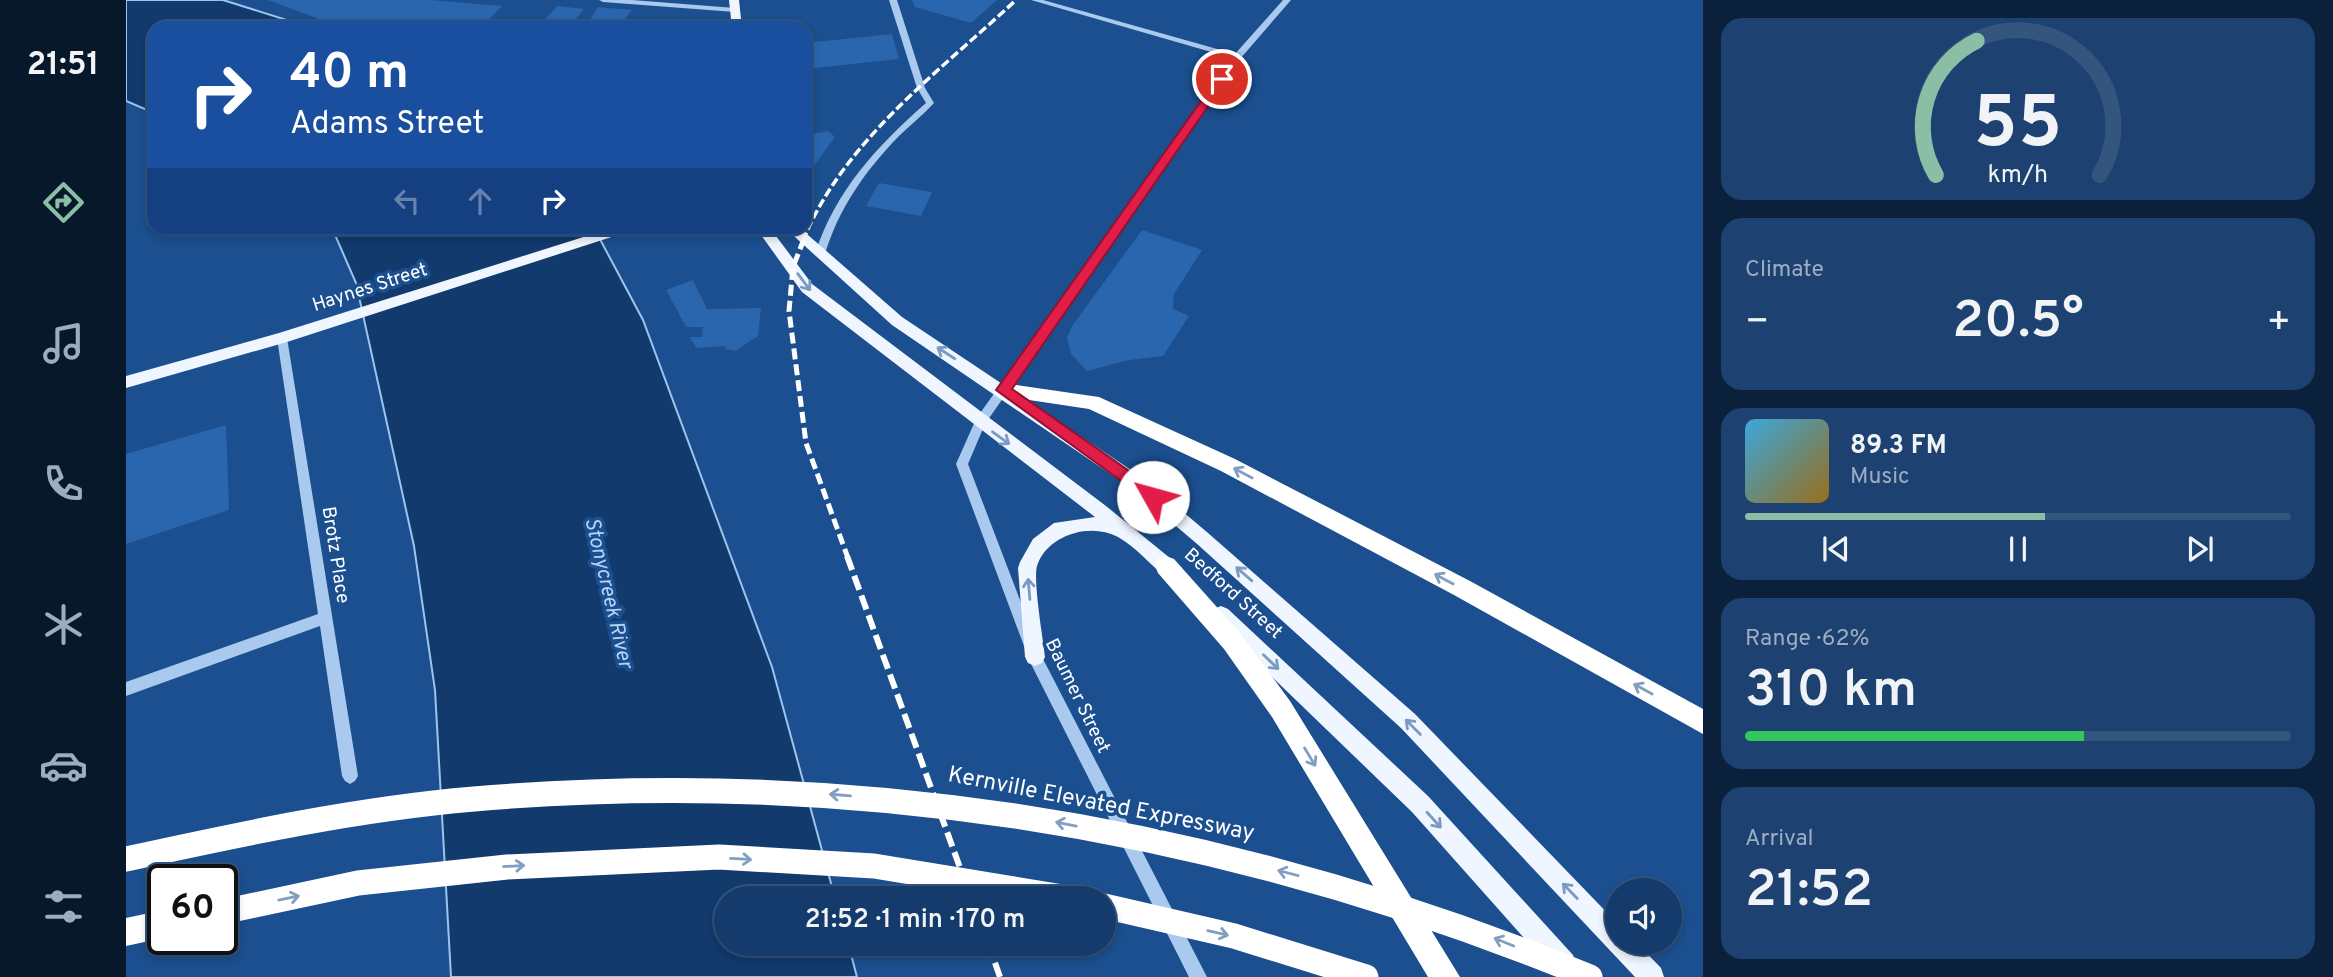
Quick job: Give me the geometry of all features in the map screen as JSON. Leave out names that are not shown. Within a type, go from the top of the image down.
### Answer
[{"type":"highway","points":[[1003,390],[1092,402],[1227,465],[1462,588],[1703,722]]},
{"type":"highway","points":[[1166,566],[1232,641],[1281,709],[1445,977]]},
{"type":"highway","name":"Kernville Elevated Expressway","points":[[126,859],[283,824],[472,799],[621,789],[790,791],[969,806],[1192,848],[1332,885],[1479,932],[1590,977]]},
{"type":"highway","points":[[238,909],[358,883],[507,866],[719,858],[874,866],[996,886]]},
{"type":"highway","points":[[1116,909],[1234,936],[1366,977]]},
{"type":"highway","points":[[126,932],[147,927]]},
{"type":"main road","name":"Haynes Street","points":[[126,382],[282,338],[603,235]]},
{"type":"main road","name":"Bedford Street","points":[[768,235],[807,288],[1166,566],[1420,804],[1576,977]]},
{"type":"main road","name":"Bedford Street","points":[[800,235],[897,321],[1003,390],[1136,483],[1293,617],[1408,721],[1605,928]]},
{"type":"main road","points":[[1035,657],[1027,568],[1040,544],[1060,528],[1091,524],[1122,530]]},
{"type":"main road","name":"Bedford Street","points":[[1631,955],[1652,977]]},
{"type":"street","points":[[603,0],[735,5]]},
{"type":"street","points":[[820,254],[826,228],[851,188],[872,160],[930,103],[921,88],[893,0]]},
{"type":"street","points":[[1035,0],[1237,57]]},
{"type":"street","name":"Baumer Street","points":[[1198,977],[1035,657],[962,464],[980,422],[1237,57],[1287,0]]},
{"type":"street","name":"Brotz Place","points":[[282,338],[350,776]]},
{"type":"street","points":[[126,689],[325,618]]},
{"type":"water","points":[[126,0],[223,0],[290,21],[147,21],[147,110],[126,101]]},
{"type":"water","name":"Stonycreek River","points":[[334,235],[598,235],[643,320],[772,667],[832,886],[714,886],[714,956],[851,956],[857,977],[451,977],[435,690],[414,546],[356,283]]},
{"type":"building","points":[[268,0],[431,0],[502,6],[488,21],[324,21]]},
{"type":"building","points":[[912,0],[997,0],[971,23],[915,7]]},
{"type":"building","points":[[557,6],[584,9],[575,21],[543,21]]},
{"type":"building","points":[[598,7],[632,10],[623,21],[589,21]]},
{"type":"building","points":[[892,34],[899,59],[812,68],[812,42]]},
{"type":"building","points":[[828,131],[835,137],[812,168],[812,134]]},
{"type":"building","points":[[879,183],[932,192],[921,216],[866,206]]},
{"type":"building","points":[[1142,230],[1202,250],[1174,294],[1173,309],[1189,316],[1163,356],[1129,360],[1087,371],[1071,354],[1067,338],[1072,326]]},
{"type":"building","points":[[693,280],[707,309],[761,308],[758,336],[735,351],[726,349],[725,346],[696,348],[690,337],[702,337],[703,327],[686,327],[666,290]]},
{"type":"building","points":[[226,425],[229,510],[126,544],[126,454]]},
{"type":"railway","points":[[812,222],[842,172],[867,140],[925,81],[1016,0]]},
{"type":"railway","points":[[803,241],[806,235]]},
{"type":"railway","points":[[804,239],[793,267],[789,311],[806,443],[848,558]]},
{"type":"railway","points":[[847,556],[967,886]]},
{"type":"railway","points":[[993,956],[1000,977]]},
{"type":"route","points":[[1153,497],[1003,390],[1222,79]]}]
